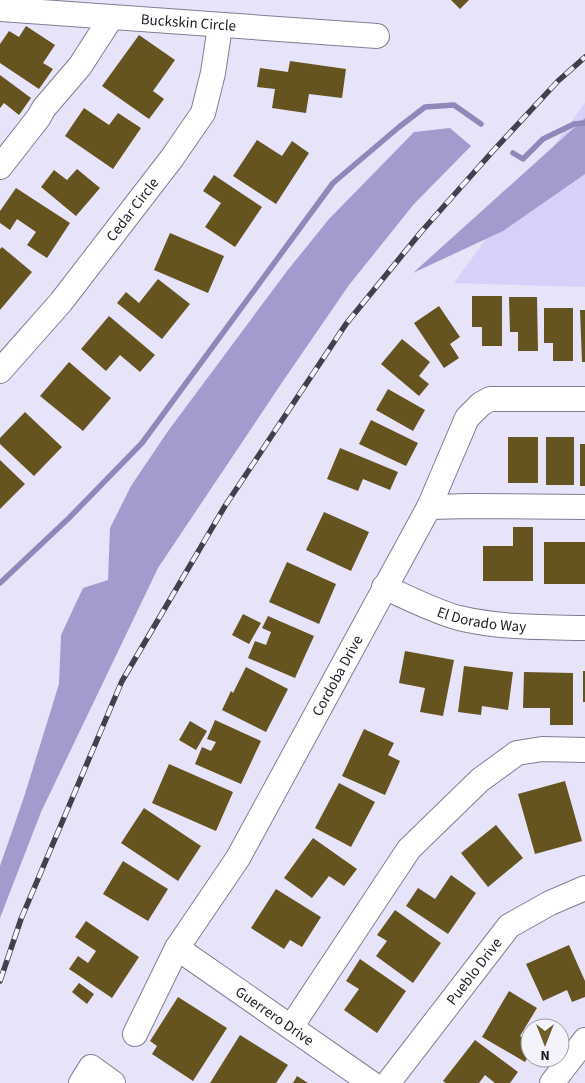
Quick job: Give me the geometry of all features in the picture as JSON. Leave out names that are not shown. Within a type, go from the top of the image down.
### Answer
[{"type":"street","name":"Buckskin Circle","points":[[0,9],[377,36]]},
{"type":"street","points":[[0,167],[40,117],[44,108],[80,66],[111,18]]},
{"type":"street","name":"Cedar Circle","points":[[0,372],[61,302],[172,158],[203,114],[213,73],[220,26]]},
{"type":"street","name":"Cordoba Drive","points":[[135,1034],[177,948],[238,858],[429,507],[468,418],[481,404],[490,399],[585,399]]},
{"type":"street","points":[[429,507],[585,507]]},
{"type":"street","name":"El Dorado Way","points":[[384,587],[428,607],[458,617],[490,624],[585,628]]},
{"type":"street","points":[[291,1027],[409,849],[480,780],[516,753],[542,749],[585,750]]},
{"type":"street","name":"Pueblo Drive","points":[[388,1083],[509,926],[550,903],[585,888]]},
{"type":"street","name":"Guerrero Drive","points":[[177,948],[371,1083]]},
{"type":"street","points":[[552,1083],[585,1040]]},
{"type":"street","points":[[81,1083],[91,1067],[113,1083]]},
{"type":"shaded area","points":[[585,103],[585,287],[454,283]]},
{"type":"shaded area","points":[[585,118],[585,174],[503,231],[413,273]]},
{"type":"shaded area","points":[[450,128],[471,146],[414,204],[349,285],[158,568],[41,812],[0,918],[0,866],[24,797],[59,684],[61,635],[83,588],[108,580],[110,528],[131,486],[168,431],[287,271],[329,219],[414,132]]},
{"type":"building","points":[[451,0],[469,0],[460,9]]},
{"type":"building","points":[[26,26],[55,45],[43,63],[53,69],[39,89],[0,63],[0,44],[9,31],[19,37]]},
{"type":"building","points":[[139,35],[175,60],[153,91],[164,99],[149,119],[102,86]]},
{"type":"building","points":[[290,61],[346,69],[342,98],[309,94],[306,113],[272,108],[275,89],[257,87],[260,68],[288,72]]},
{"type":"building","points":[[0,75],[31,98],[19,115],[4,103],[0,108]]},
{"type":"building","points":[[84,108],[109,125],[118,113],[141,128],[113,169],[65,136]]},
{"type":"building","points":[[257,140],[282,156],[292,141],[309,153],[276,204],[233,176]]},
{"type":"building","points":[[77,169],[100,188],[76,216],[41,187],[54,170],[67,180]]},
{"type":"building","points":[[214,175],[262,207],[235,247],[205,227],[221,203],[203,191]]},
{"type":"building","points":[[16,188],[70,223],[47,258],[27,245],[36,232],[17,219],[10,230],[0,223],[0,211]]},
{"type":"building","points":[[170,233],[224,256],[208,293],[154,270]]},
{"type":"building","points":[[2,247],[32,272],[0,310],[0,249]]},
{"type":"building","points":[[158,279],[190,304],[162,339],[117,303],[126,292],[139,303]]},
{"type":"building","points":[[472,296],[502,296],[502,346],[482,346],[482,327],[472,327]]},
{"type":"building","points":[[509,297],[537,297],[538,351],[518,351],[518,332],[510,332]]},
{"type":"building","points":[[439,306],[460,337],[450,344],[459,358],[444,368],[414,323]]},
{"type":"building","points":[[544,308],[573,308],[573,361],[553,361],[553,343],[544,343]]},
{"type":"building","points":[[580,310],[585,310],[585,362],[582,362]]},
{"type":"building","points":[[109,316],[155,355],[140,372],[120,355],[106,371],[81,349]]},
{"type":"building","points":[[402,339],[430,362],[419,376],[429,384],[419,396],[381,364]]},
{"type":"building","points":[[69,362],[111,398],[83,431],[40,396]]},
{"type":"building","points":[[388,389],[425,410],[413,431],[376,410]]},
{"type":"building","points":[[25,412],[62,447],[34,476],[0,444],[0,438]]},
{"type":"building","points":[[371,420],[418,443],[406,466],[359,444]]},
{"type":"building","points":[[508,437],[538,437],[538,483],[508,483]]},
{"type":"building","points":[[546,437],[574,437],[574,485],[546,485]]},
{"type":"building","points":[[580,444],[585,444],[585,486],[580,486]]},
{"type":"building","points":[[340,448],[398,472],[390,490],[363,479],[358,491],[327,479]]},
{"type":"building","points":[[0,460],[25,484],[0,509]]},
{"type":"building","points":[[324,512],[369,532],[351,571],[306,550]]},
{"type":"building","points":[[513,527],[533,527],[533,581],[483,581],[483,546],[513,546]]},
{"type":"building","points":[[544,542],[585,542],[585,584],[544,584]]},
{"type":"building","points":[[287,562],[336,584],[319,624],[269,602]]},
{"type":"building","points":[[243,614],[261,623],[249,644],[232,635]]},
{"type":"building","points":[[268,616],[314,636],[295,678],[248,658],[255,641],[266,645],[271,632],[262,628]]},
{"type":"building","points":[[405,651],[454,660],[443,716],[420,712],[425,688],[399,683]]},
{"type":"building","points":[[464,666],[513,672],[508,710],[482,706],[481,715],[458,712]]},
{"type":"building","points":[[246,667],[288,689],[266,732],[222,710]]},
{"type":"building","points":[[583,671],[585,671],[585,702],[583,702]]},
{"type":"building","points":[[524,672],[573,673],[573,725],[550,725],[550,708],[523,708]]},
{"type":"building","points":[[215,720],[261,741],[241,784],[195,764],[202,747],[211,751],[216,742],[207,739]]},
{"type":"building","points":[[190,721],[207,731],[196,750],[179,740]]},
{"type":"building","points":[[364,729],[394,743],[388,755],[400,761],[385,795],[342,776]]},
{"type":"building","points":[[169,764],[233,792],[216,831],[152,803]]},
{"type":"building","points":[[565,781],[582,841],[535,854],[518,794]]},
{"type":"building","points":[[339,783],[375,802],[351,847],[315,828]]},
{"type":"building","points":[[144,808],[201,846],[178,881],[121,843]]},
{"type":"building","points":[[496,825],[523,858],[488,887],[461,853]]},
{"type":"building","points":[[313,838],[357,869],[344,886],[329,876],[312,898],[284,878]]},
{"type":"building","points":[[123,861],[168,889],[148,921],[103,894]]},
{"type":"building","points":[[451,875],[476,893],[448,934],[406,906],[418,888],[435,899]]},
{"type":"building","points":[[276,889],[321,917],[302,947],[290,940],[284,949],[251,928]]},
{"type":"building","points":[[395,910],[441,943],[413,983],[376,956],[387,941],[377,935]]},
{"type":"building","points":[[86,921],[139,957],[112,998],[69,969],[78,956],[88,963],[96,951],[75,937]]},
{"type":"building","points":[[569,945],[585,981],[585,997],[572,1002],[567,990],[543,1001],[526,964]]},
{"type":"building","points":[[360,959],[406,991],[377,1033],[344,1010],[359,989],[346,981]]},
{"type":"building","points":[[79,983],[94,994],[87,1004],[72,992]]},
{"type":"building","points":[[509,991],[537,1008],[531,1018],[520,1018],[520,1059],[482,1037]]},
{"type":"building","points":[[178,997],[227,1028],[193,1081],[152,1054],[157,1046],[150,1041]]},
{"type":"building","points":[[240,1035],[288,1065],[276,1083],[210,1083]]},
{"type":"building","points":[[475,1040],[518,1072],[510,1083],[495,1083],[485,1075],[479,1083],[446,1083],[443,1081]]},
{"type":"building","points":[[297,1076],[308,1083],[293,1083]]},
{"type":"waterway","points":[[0,583],[69,518],[142,443],[333,183],[425,107],[454,105],[481,124]]},
{"type":"waterway","points":[[513,153],[523,159],[543,139],[574,124],[585,123]]},
{"type":"railway","points":[[0,981],[21,919],[122,681],[225,506],[346,324],[421,232],[493,151],[558,81],[585,57]]}]
